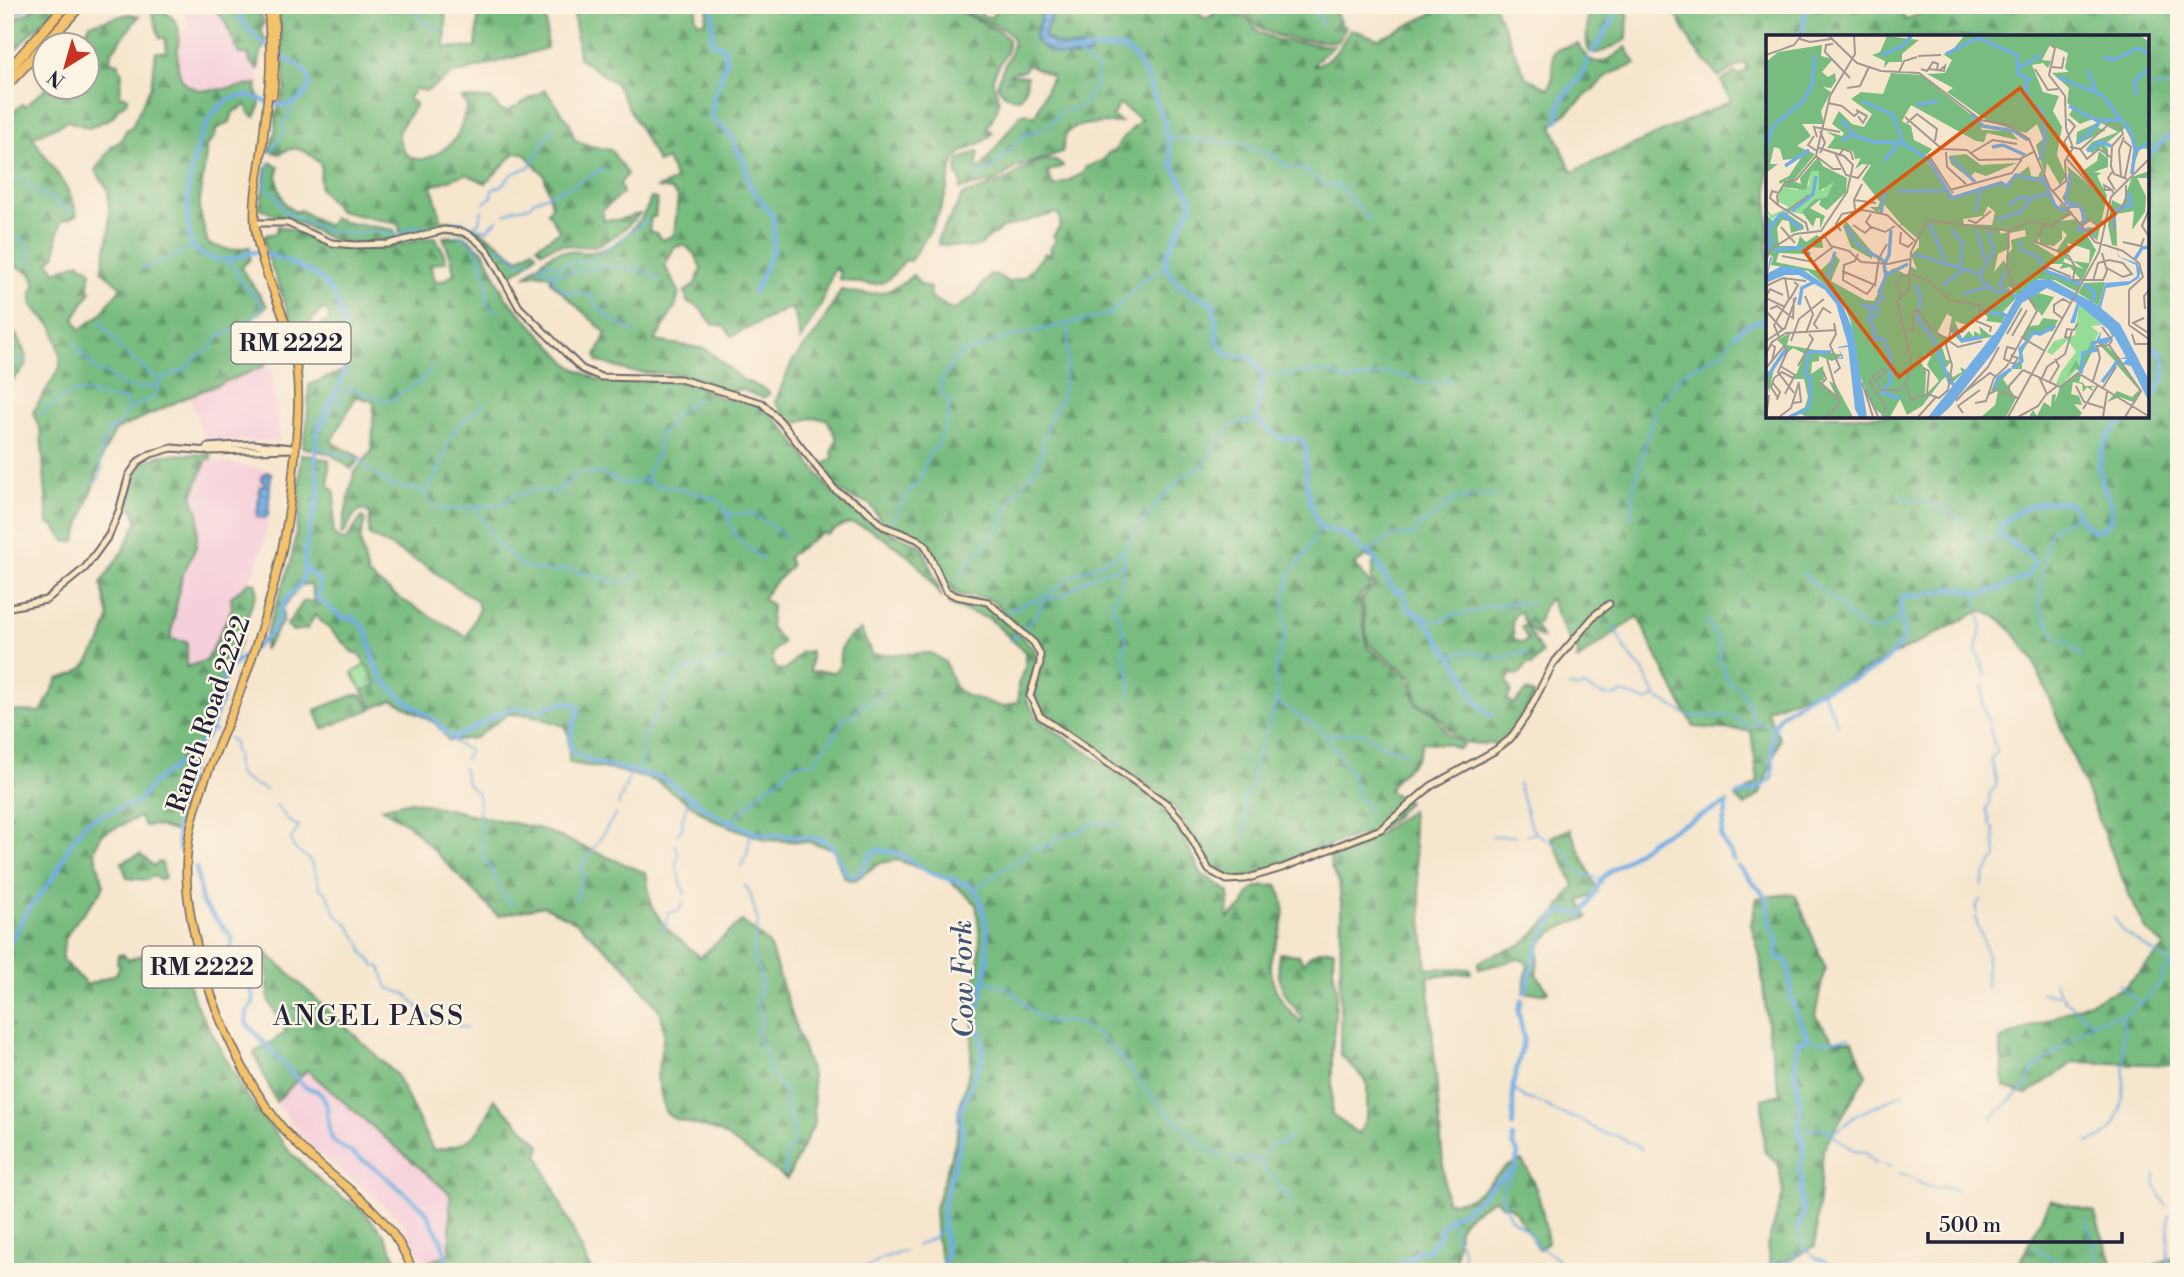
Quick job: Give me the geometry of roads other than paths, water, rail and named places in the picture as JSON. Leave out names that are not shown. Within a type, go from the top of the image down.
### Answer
[{"type":"highway","points":[[5,87],[66,5]]},
{"type":"highway","points":[[5,74],[81,5]]},
{"type":"main road","points":[[268,5],[273,58],[271,91]]},
{"type":"main road","points":[[272,33],[274,5]]},
{"type":"main road","points":[[271,91],[272,83],[269,79],[273,58]]},
{"type":"main road","name":"Ranch Road 2222","points":[[271,91],[255,193],[255,223],[263,263],[288,331],[296,367],[298,390],[290,501],[284,543],[255,649],[200,793],[191,825],[187,853],[187,888],[202,967],[215,1006],[257,1092],[276,1121],[308,1156],[374,1209],[398,1239],[413,1272]]},
{"type":"street","points":[[255,223],[287,223],[327,241],[343,245],[381,245],[439,231],[463,232],[488,251],[519,307],[582,369],[601,377],[685,380],[724,394],[762,403],[781,422],[835,490],[864,508],[883,526],[925,545],[946,591],[956,596],[988,602],[1034,643],[1040,659],[1030,696],[1040,716],[1167,804],[1181,820],[1209,870],[1227,880],[1245,879],[1271,872],[1381,829],[1431,786],[1503,745],[1521,725],[1553,664],[1596,614],[1609,604]]},
{"type":"street","points":[[5,608],[46,600],[85,568],[109,535],[127,480],[139,461],[151,454],[167,449],[253,444],[295,449]]},
{"type":"water","points":[[1038,5],[1050,5],[1053,12],[1044,36],[1060,45],[1092,48],[1089,55],[1059,55],[1040,45],[1034,39],[1041,17]]},
{"type":"water","points":[[267,472],[271,473],[268,515],[265,518],[257,517],[260,486],[264,486],[265,482],[261,481],[261,477]]},
{"type":"waterway","points":[[5,17],[33,5]]},
{"type":"waterway","points":[[5,980],[8,973],[6,952],[25,914],[55,875],[71,843],[87,821],[137,802],[154,782],[187,758],[205,738],[222,698],[225,672],[273,630],[285,601],[303,577],[306,546],[319,488],[315,458],[317,435],[321,421],[342,380],[346,362],[345,337],[339,308],[327,286],[308,271],[257,252],[226,260],[208,257],[194,247],[189,231],[188,196],[194,160],[199,141],[217,110],[229,100],[244,96],[279,105],[290,104],[296,102],[308,90],[309,79],[303,69],[254,35],[246,27],[236,5]]},
{"type":"waterway","points":[[390,5],[417,11],[422,20],[439,31]]},
{"type":"waterway","points":[[713,5],[712,42],[723,46],[726,58],[711,115],[715,122],[730,134],[745,165],[750,186],[774,218],[773,250],[754,293]]},
{"type":"waterway","points":[[1311,5],[1323,24]]},
{"type":"waterway","points":[[1593,52],[1613,21],[1616,5]]},
{"type":"waterway","points":[[1802,35],[1806,5]]},
{"type":"waterway","points":[[1084,49],[1123,48],[1135,57],[1146,76],[1163,118],[1173,166],[1190,195],[1191,205],[1165,258],[1167,267],[1182,287],[1213,303],[1216,333],[1222,348],[1236,356],[1249,356],[1263,374],[1256,420],[1281,439],[1300,439],[1306,447],[1307,488],[1320,527],[1341,533],[1372,555],[1394,591],[1403,592],[1409,609],[1424,618],[1463,673],[1475,700],[1491,716]]},
{"type":"waterway","points":[[979,175],[992,168],[1027,133],[1038,131],[1050,124],[1059,113],[1079,108],[1096,86],[1097,69],[1079,55]]},
{"type":"waterway","points":[[1557,121],[1562,100],[1582,74],[1588,59]]},
{"type":"waterway","points":[[2149,85],[2179,88]]},
{"type":"waterway","points":[[271,151],[283,134],[284,121],[292,103]]},
{"type":"waterway","points":[[484,203],[491,197],[492,190],[501,186],[512,174],[529,167],[553,127]]},
{"type":"waterway","points":[[2149,154],[2179,127]]},
{"type":"waterway","points":[[1168,138],[1244,144],[1273,155],[1290,168],[1304,169],[1325,186],[1338,185],[1370,220]]},
{"type":"waterway","points":[[269,162],[265,186],[276,196],[283,210],[326,231],[358,235],[372,231],[397,234],[410,227],[440,228],[461,221],[492,248],[501,248],[516,261],[531,261]]},
{"type":"waterway","points":[[506,214],[514,209],[530,206],[533,201],[574,185],[605,168]]},
{"type":"waterway","points":[[5,182],[22,180],[35,191],[52,198],[70,211]]},
{"type":"waterway","points":[[473,226],[479,222],[482,210]]},
{"type":"waterway","points":[[472,226],[487,230],[497,220]]},
{"type":"waterway","points":[[539,266],[549,262],[557,266],[590,261],[647,220]]},
{"type":"waterway","points":[[5,226],[27,247],[30,266]]},
{"type":"waterway","points":[[458,235],[475,246],[488,288],[486,302],[491,309],[499,311]]},
{"type":"waterway","points":[[141,268],[179,254],[192,245]]},
{"type":"waterway","points":[[93,483],[99,479],[102,448],[110,430],[119,426],[127,410],[153,397],[163,378],[186,369],[194,359],[211,348],[221,335],[246,325],[263,308],[240,281],[233,266],[222,259]]},
{"type":"waterway","points":[[538,266],[546,271],[564,273],[614,265],[643,270],[660,281]]},
{"type":"waterway","points":[[892,523],[908,493],[919,481],[929,454],[940,441],[949,414],[949,401],[941,393],[940,385],[961,353],[1013,336],[1111,314],[1144,279],[1166,267]]},
{"type":"waterway","points":[[551,272],[555,282],[567,293],[584,293],[592,297],[610,318],[634,332]]},
{"type":"waterway","points":[[1735,335],[1744,326],[1761,320],[1766,322]]},
{"type":"waterway","points":[[100,321],[120,349],[160,381]]},
{"type":"waterway","points":[[961,578],[969,560],[975,558],[1000,525],[1013,497],[1038,465],[1048,422],[1062,396],[1069,326]]},
{"type":"waterway","points":[[1631,519],[1635,481],[1655,410],[1683,373],[1723,352],[1731,339]]},
{"type":"waterway","points":[[75,342],[97,371],[105,373],[122,386],[142,388],[157,385]]},
{"type":"waterway","points":[[2149,348],[2162,351],[2165,366],[2159,386],[2149,403]]},
{"type":"waterway","points":[[5,365],[24,359]]},
{"type":"waterway","points":[[317,434],[349,387],[389,401],[420,381],[432,368]]},
{"type":"waterway","points":[[1263,374],[1280,376],[1311,372],[1331,373],[1348,381],[1388,373],[1408,376],[1423,383],[1438,383],[1451,379]]},
{"type":"waterway","points":[[43,414],[66,395],[80,392],[123,399],[128,408]]},
{"type":"waterway","points":[[646,481],[653,458],[657,457],[660,433],[665,431],[676,413],[699,397]]},
{"type":"waterway","points":[[426,491],[431,488],[452,435],[484,404]]},
{"type":"waterway","points":[[1736,796],[1757,789],[1772,778],[1772,741],[1781,715],[1814,693],[1874,669],[1892,654],[1903,639],[1900,609],[1902,597],[1955,588],[1982,594],[2029,575],[2035,563],[2032,558],[1997,531],[2012,516],[2041,503],[2062,502],[2072,505],[2081,520],[2093,531],[2105,528],[2112,513],[2110,500],[2101,480],[2101,456],[2111,433],[2126,418]]},
{"type":"waterway","points":[[1128,699],[1131,680],[1122,651],[1127,641],[1119,617],[1112,607],[1125,566],[1123,552],[1155,505],[1182,478],[1210,457],[1228,429],[1256,420]]},
{"type":"waterway","points":[[316,445],[329,452],[354,457],[392,486],[422,490],[432,504],[441,509],[497,506],[514,496],[536,489],[558,493],[562,485],[573,481],[575,472],[602,474],[626,484],[644,480],[662,487],[674,487],[713,498],[719,501],[727,513],[745,515],[751,512],[788,538]]},
{"type":"waterway","points":[[1369,553],[1392,535],[1415,534],[1420,523],[1431,521],[1436,513],[1443,511],[1448,503],[1456,499],[1495,495]]},
{"type":"waterway","points":[[1896,497],[1918,500],[1944,509],[1987,540],[1993,541],[1998,534]]},
{"type":"waterway","points":[[474,506],[498,543],[528,568],[553,572],[567,569],[622,583],[639,575]]},
{"type":"waterway","points":[[727,513],[739,539],[763,559]]},
{"type":"waterway","points":[[2078,515],[2056,526],[2049,534],[2040,580],[2039,602],[2040,610],[2056,636],[2070,644],[2082,657]]},
{"type":"waterway","points":[[1246,835],[1244,800],[1252,785],[1254,767],[1279,692],[1275,674],[1286,631],[1284,601],[1290,573],[1305,555],[1320,527]]},
{"type":"waterway","points":[[1008,611],[1047,595],[1075,575],[1123,552]]},
{"type":"waterway","points":[[1023,629],[1038,613],[1044,601],[1064,595],[1086,579],[1123,565]]},
{"type":"waterway","name":"Cow Fork","points":[[306,569],[320,582],[317,598],[343,618],[353,618],[362,625],[383,680],[405,700],[437,722],[450,738],[509,709],[532,710],[562,703],[572,704],[577,706],[579,711],[570,736],[571,751],[596,763],[663,778],[715,815],[758,834],[822,839],[833,848],[847,875],[852,877],[859,874],[873,852],[880,850],[895,852],[933,874],[971,886],[979,896],[987,928],[987,966],[977,1015],[984,1054],[960,1112],[962,1134],[942,1210],[947,1255],[943,1265],[946,1272]]},
{"type":"waterway","points":[[1802,572],[1839,604],[1852,621],[1863,628],[1882,631],[1901,618]]},
{"type":"waterway","points":[[1977,593],[1977,607]]},
{"type":"waterway","points":[[1424,618],[1438,621],[1454,615],[1477,612],[1490,606],[1516,602],[1522,605],[1532,603]]},
{"type":"waterway","points":[[1979,614],[1982,625],[1976,649],[1986,675]]},
{"type":"waterway","points":[[1707,621],[1721,647],[1719,660],[1725,669],[1724,673],[1729,682],[1740,689],[1751,715],[1759,722]]},
{"type":"waterway","points":[[1614,627],[1626,651],[1643,671],[1656,697]]},
{"type":"waterway","points":[[1010,641],[1017,635]]},
{"type":"waterway","points":[[1452,657],[1464,652],[1501,658],[1528,654]]},
{"type":"waterway","points":[[637,771],[643,756],[644,734],[658,712],[666,691],[674,685],[676,677],[682,672],[727,657]]},
{"type":"waterway","points":[[1983,684],[1983,704],[1988,722]]},
{"type":"waterway","points":[[1569,686],[1584,686],[1608,696],[1623,693],[1646,701],[1656,697],[1689,716],[1733,716],[1747,727],[1759,723],[1766,727],[1776,725]]},
{"type":"waterway","points":[[730,824],[789,768],[800,763],[814,763],[838,730],[843,718],[855,715],[859,706],[866,705],[887,690]]},
{"type":"waterway","points":[[1822,691],[1838,725]]},
{"type":"waterway","points":[[1276,701],[1327,736],[1362,733],[1381,745],[1408,753]]},
{"type":"waterway","points":[[1989,726],[1996,750]]},
{"type":"waterway","points":[[210,729],[215,731]]},
{"type":"waterway","points":[[453,737],[455,743],[470,751],[465,759]]},
{"type":"waterway","points":[[1327,737],[1351,771],[1359,798],[1370,810]]},
{"type":"waterway","points":[[229,738],[235,744],[233,749],[237,755],[237,771],[243,779],[265,790]]},
{"type":"waterway","points":[[180,814],[192,753]]},
{"type":"waterway","points":[[1982,886],[1984,876],[1996,857],[1994,828],[1990,825],[1986,810],[1990,803],[1989,795],[1997,784],[1991,758],[1996,753]]},
{"type":"waterway","points":[[463,768],[467,783],[478,794],[483,857],[494,873],[500,890],[512,906]]},
{"type":"waterway","points":[[618,805],[632,770]]},
{"type":"waterway","points":[[1518,783],[1531,827],[1536,833],[1566,851],[1582,874],[1601,879]]},
{"type":"waterway","points":[[677,834],[683,828],[684,812],[693,798]]},
{"type":"waterway","points":[[1525,992],[1542,939],[1560,911],[1583,914],[1603,877],[1657,837],[1727,803]]},
{"type":"waterway","points":[[1727,804],[1721,837],[1734,860]]},
{"type":"waterway","points":[[276,805],[290,822],[299,826],[291,839],[295,848],[310,861],[319,888],[327,894],[337,916],[347,923],[361,944],[363,952],[375,966],[380,966],[388,988],[406,994],[425,1015],[466,1028]]},
{"type":"waterway","points":[[576,900],[584,875],[582,866],[616,814]]},
{"type":"waterway","points":[[179,818],[179,850]]},
{"type":"waterway","points":[[973,889],[1016,862],[1034,847],[1050,847],[1055,838],[1079,833],[1088,825],[1098,822],[1113,822],[1123,826]]},
{"type":"waterway","points":[[741,866],[747,854],[751,832]]},
{"type":"waterway","points":[[1527,835],[1536,833]]},
{"type":"waterway","points":[[1492,836],[1515,836]]},
{"type":"waterway","points":[[675,845],[678,853],[676,865],[685,895]]},
{"type":"waterway","points":[[1738,866],[1768,899],[1769,921],[1777,940],[1777,958],[1785,959],[1787,963],[1792,1002],[1808,1037],[1804,1041],[1798,1040],[1795,1073],[1800,1101],[1799,1134],[1803,1139],[1803,1155],[1799,1169],[1804,1213],[1798,1230]]},
{"type":"waterway","points":[[196,867],[202,903],[232,937],[231,965],[254,999],[247,1011],[246,1023],[305,1087],[317,1091],[323,1097],[333,1141],[375,1168],[425,1210],[442,1242],[447,1261],[456,1272]]},
{"type":"waterway","points":[[745,885],[758,922],[753,953],[762,980],[757,1003],[763,1018],[757,1030],[758,1037],[766,1054],[768,1071],[786,1093],[786,1107],[790,1112],[794,1132],[795,1141],[787,1153],[784,1174]]},
{"type":"waterway","points":[[1977,913],[1977,904],[1981,899]]},
{"type":"waterway","points":[[659,934],[666,926],[668,912],[679,911],[684,901]]},
{"type":"waterway","points":[[1976,917],[1987,952],[1986,988]]},
{"type":"waterway","points":[[2114,918],[2124,932],[2172,964]]},
{"type":"waterway","points":[[1992,1117],[2024,1089],[2033,1070],[2091,1024],[2114,1016],[2123,1016],[2147,998],[2161,982],[2165,970],[2179,961]]},
{"type":"waterway","points":[[983,980],[1009,988],[1036,1015],[1050,1022],[1075,1022],[1100,1036],[1124,1061],[1149,1094],[1201,1145],[1223,1156]]},
{"type":"waterway","points":[[2054,982],[2066,1000],[2092,1023]]},
{"type":"waterway","points":[[2119,984],[2139,1003]]},
{"type":"waterway","points":[[2041,993],[2057,995]]},
{"type":"waterway","points":[[1513,1125],[1513,1084],[1524,1039],[1518,1010],[1522,1000]]},
{"type":"waterway","points":[[2087,1143],[2109,1132],[2121,1106],[2124,1074],[2123,1016]]},
{"type":"waterway","points":[[1808,1037],[1817,1042],[1850,1038]]},
{"type":"waterway","points":[[1513,1087],[1525,1098],[1542,1103],[1558,1113],[1581,1120],[1600,1132],[1617,1136],[1642,1149]]},
{"type":"waterway","points":[[1800,1129],[1820,1127],[1835,1131],[1857,1115],[1903,1093]]},
{"type":"waterway","points":[[1827,1131],[1854,1151],[1864,1152],[1877,1164]]},
{"type":"waterway","points":[[1258,1161],[1273,1144],[1284,1143],[1290,1136]]},
{"type":"waterway","points":[[1376,1272],[1400,1264],[1413,1257],[1418,1250],[1427,1251],[1451,1216],[1464,1211],[1484,1195],[1488,1188],[1515,1169],[1518,1153],[1513,1137]]},
{"type":"waterway","points":[[1231,1160],[1258,1161],[1289,1197],[1291,1204]]},
{"type":"waterway","points":[[1883,1164],[1891,1167]]},
{"type":"waterway","points":[[1514,1170],[1500,1194],[1508,1214],[1528,1232],[1534,1243],[1557,1259],[1569,1272]]},
{"type":"waterway","points":[[1899,1173],[1927,1187],[1956,1191]]},
{"type":"waterway","points":[[2155,1175],[2155,1185],[2166,1205]]},
{"type":"waterway","points":[[1454,1215],[1451,1222],[1455,1229],[1454,1237],[1463,1248],[1463,1272]]},
{"type":"waterway","points":[[2167,1272],[2169,1215]]},
{"type":"waterway","points":[[2086,1219],[2096,1256],[2104,1272]]},
{"type":"waterway","points":[[916,1246],[934,1237],[944,1227]]},
{"type":"waterway","points":[[1761,1272],[1772,1263],[1789,1261],[1802,1250],[1805,1245],[1798,1230]]},
{"type":"waterway","points":[[1805,1247],[1817,1259],[1830,1265],[1831,1272]]},
{"type":"waterway","points":[[2033,1247],[2072,1272]]},
{"type":"waterway","points":[[859,1272],[882,1258],[905,1251]]},
{"type":"district","name":"ANGEL PASS","points":[[369,1015]]}]
